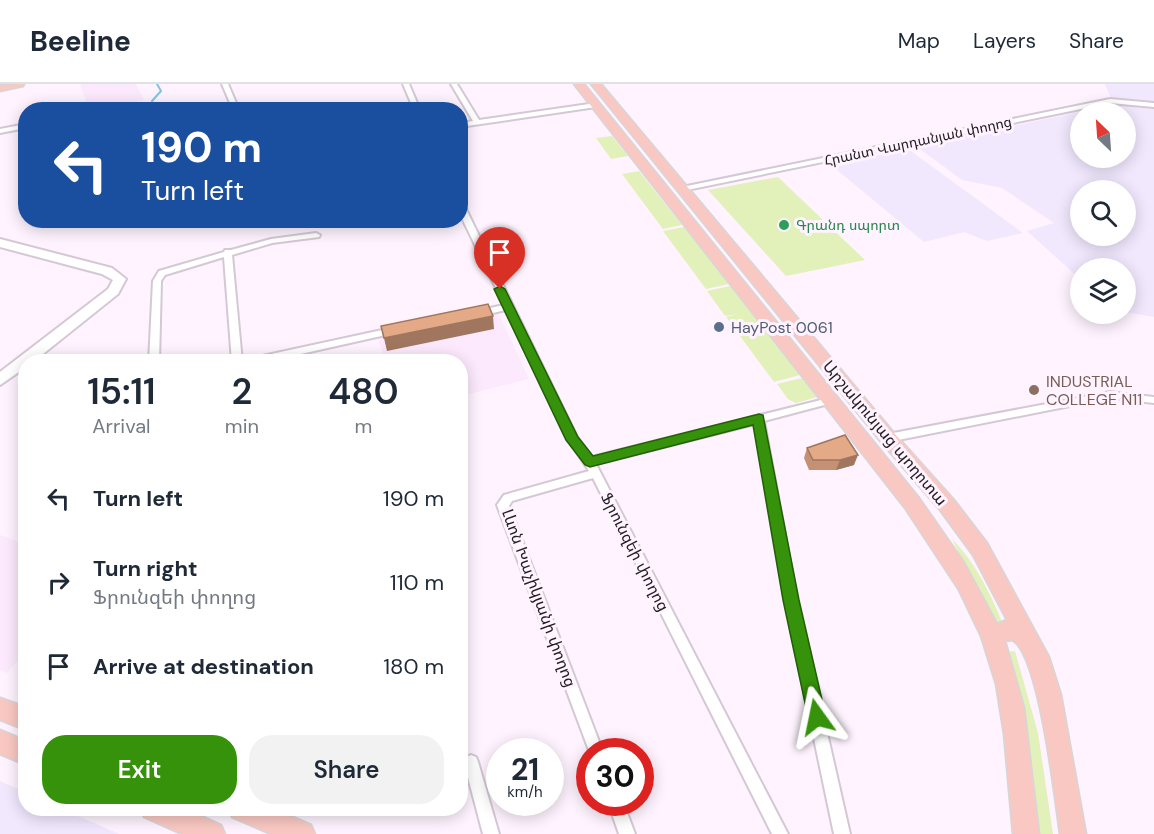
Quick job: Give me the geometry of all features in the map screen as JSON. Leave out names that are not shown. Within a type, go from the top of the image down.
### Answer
[{"type":"main road","points":[[1,85],[19,84]]},
{"type":"main road","name":"Արշակունյաց պողոտա","points":[[579,84],[934,535],[977,605],[993,637],[1010,696],[1026,834]]},
{"type":"main road","name":"Արշակունյաց պողոտա","points":[[596,84],[888,438],[947,505],[980,549],[1030,640],[1049,695],[1073,834]]},
{"type":"main road","points":[[664,192],[682,189]]},
{"type":"main road","points":[[863,444],[888,438]]},
{"type":"main road","points":[[993,637],[1012,629],[1025,634],[1030,640]]},
{"type":"main road","points":[[0,709],[18,717]]},
{"type":"main road","points":[[0,742],[18,750]]},
{"type":"main road","points":[[171,816],[212,834]]},
{"type":"main road","points":[[260,816],[302,834]]},
{"type":"street","points":[[225,84],[233,102]]},
{"type":"street","points":[[406,84],[414,102]]},
{"type":"street","points":[[454,84],[465,102]]},
{"type":"street","name":"Հրանտ Վարդանյան փողոց","points":[[682,189],[1110,102],[1154,105]]},
{"type":"street","points":[[468,124],[596,105]]},
{"type":"street","points":[[468,108],[477,123]]},
{"type":"street","points":[[0,131],[18,128]]},
{"type":"street","name":"Ֆրունզեի փողոց","points":[[468,222],[573,440],[592,467],[780,834]]},
{"type":"street","points":[[154,354],[159,275],[228,252],[271,241],[316,235]]},
{"type":"street","points":[[0,243],[107,271],[120,279],[113,291],[33,354]]},
{"type":"street","points":[[228,252],[236,354]]},
{"type":"street","points":[[465,316],[508,307]]},
{"type":"street","points":[[285,354],[410,327]]},
{"type":"street","points":[[0,380],[18,366]]},
{"type":"street","points":[[888,438],[1110,395],[1154,399]]},
{"type":"street","points":[[592,467],[759,418],[829,401]]},
{"type":"street","points":[[759,418],[791,600],[842,834]]},
{"type":"street","name":"Լևոն Խաչիկյանի փողոց","points":[[591,738],[503,505],[508,498],[592,467]]},
{"type":"street","points":[[471,762],[491,834]]},
{"type":"street","points":[[620,816],[627,834]]},
{"type":"shaded area","points":[[80,84],[136,84],[144,100],[81,102],[86,101]]},
{"type":"shaded area","points":[[1105,84],[1154,84],[1154,102],[1111,98]]},
{"type":"shaded area","points":[[1136,107],[1154,109],[1154,317],[1136,314],[1136,258],[1070,258],[1070,270],[1027,231],[1054,223],[1002,188],[962,180],[916,146],[1070,114],[1070,168],[1136,168]]},
{"type":"shaded area","points":[[908,149],[1023,233],[987,241],[964,232],[924,242],[831,165]]},
{"type":"shaded area","points":[[498,312],[529,379],[468,394],[468,354],[383,354],[378,338]]},
{"type":"shaded area","points":[[0,535],[18,541],[18,660],[7,673],[0,670]]},
{"type":"shaded area","points":[[0,781],[18,789],[18,816],[78,816],[119,834],[0,834]]},
{"type":"green space","points":[[612,136],[628,156],[611,159],[596,138]]},
{"type":"green space","points":[[639,171],[682,225],[663,229],[622,174]]},
{"type":"green space","name":"Գրանդ սպորտ","points":[[778,177],[865,260],[786,276],[708,190]]},
{"type":"green space","points":[[684,227],[729,284],[706,289],[663,231]]},
{"type":"green space","points":[[730,286],[800,375],[774,382],[726,317],[738,314],[725,316],[707,291]]},
{"type":"green space","points":[[802,378],[817,397],[796,403],[788,399],[777,384]]},
{"type":"green space","points":[[952,539],[981,578],[1002,622],[993,622]]},
{"type":"green space","points":[[1015,651],[1038,733],[1053,834],[1040,834],[1027,730],[1005,652]]},
{"type":"building","points":[[488,304],[493,316],[384,338],[381,326]]},
{"type":"building","points":[[845,435],[858,455],[840,460],[813,460],[807,448]]},
{"type":"waterway","points":[[152,101],[161,91],[157,84]]},
{"type":"place","name":"Գրանդ սպորտ","points":[[784,225]]},
{"type":"place","name":"HayPost 0061","points":[[719,327]]},
{"type":"place","name":"INDUSTRIAL COLLEGE N11","points":[[1034,390]]},
{"type":"route","points":[[500,289],[573,440],[590,462],[759,418],[791,600],[817,717]]}]
